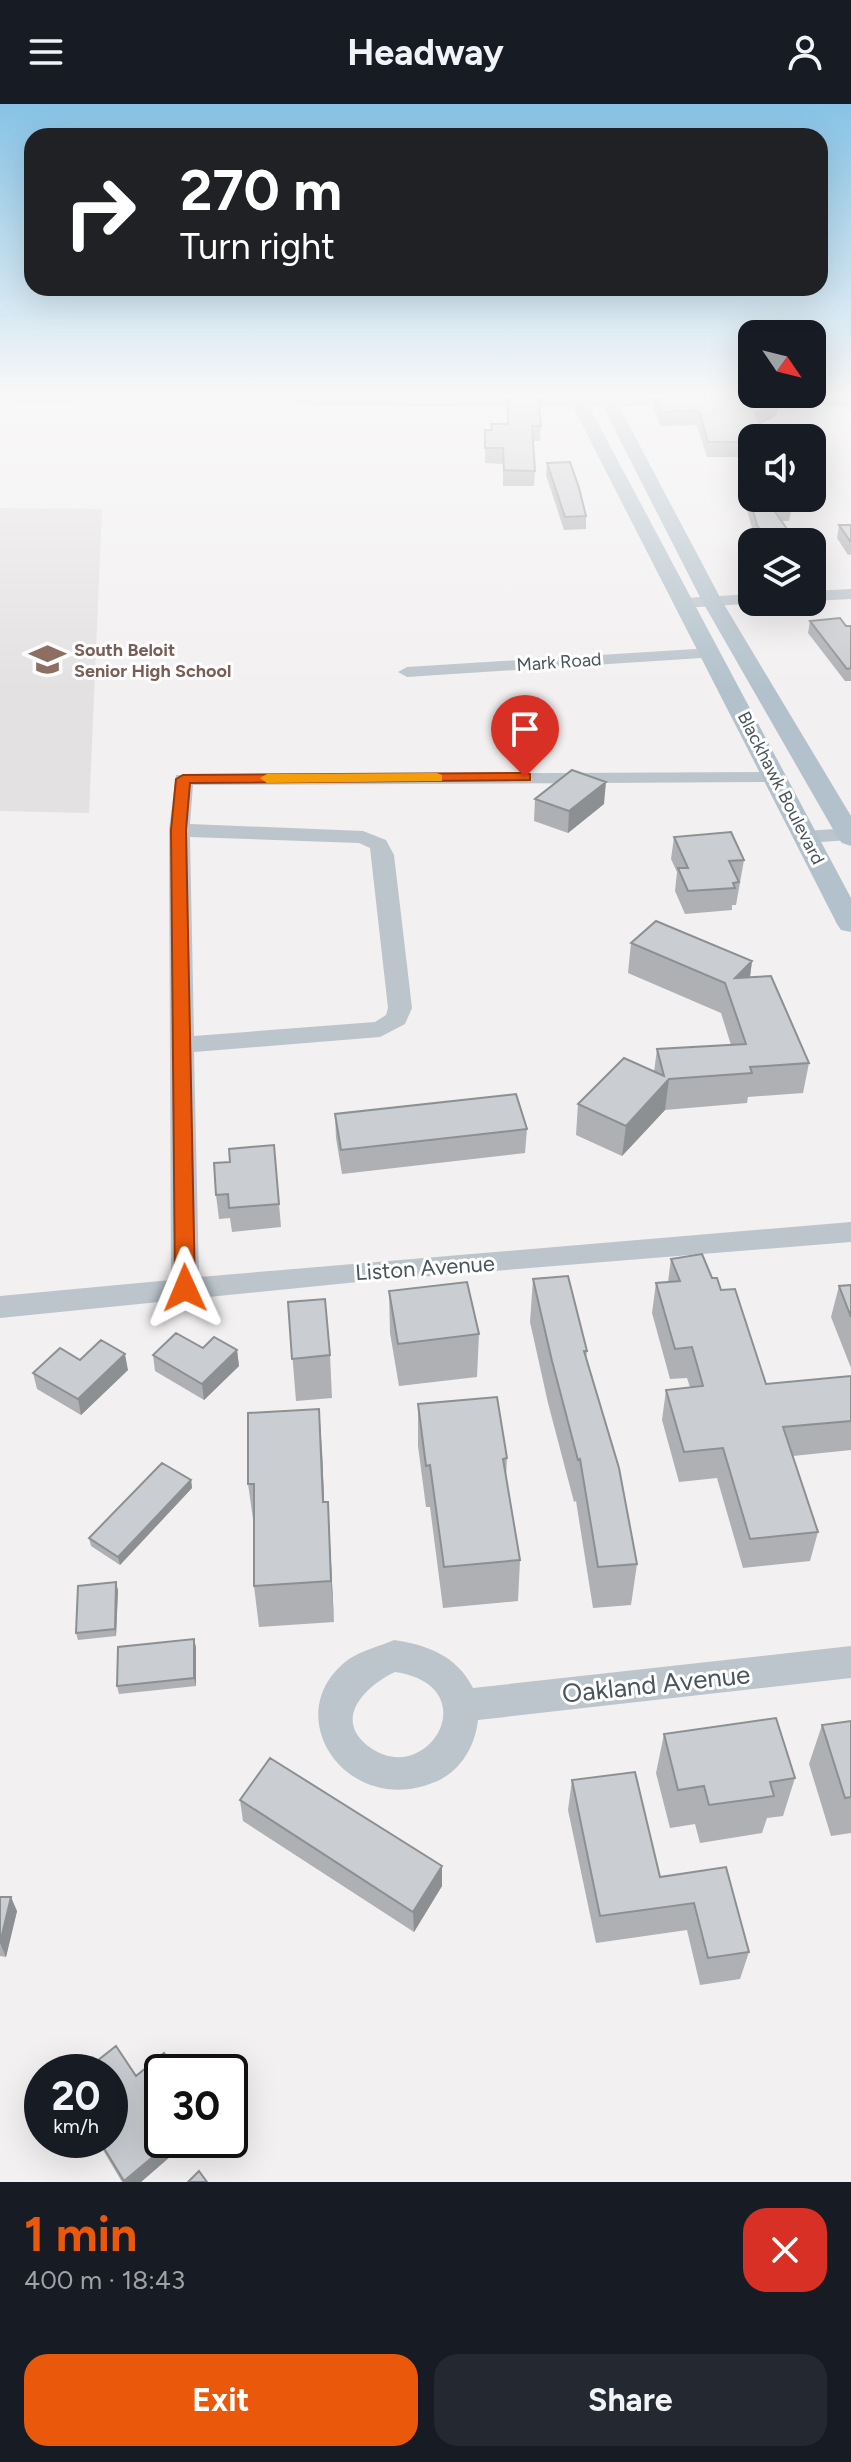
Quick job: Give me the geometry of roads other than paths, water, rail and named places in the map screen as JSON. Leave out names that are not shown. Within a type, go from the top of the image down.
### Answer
[{"type":"main road","name":"Blackhawk Boulevard","points":[[628,494],[851,924]]},
{"type":"main road","name":"Blackhawk Boulevard","points":[[656,494],[712,601],[850,835]]},
{"type":"street","points":[[826,595],[851,594]]},
{"type":"street","points":[[685,603],[738,600]]},
{"type":"street","name":"Mark Road","points":[[407,672],[711,653]]},
{"type":"street","points":[[185,1288],[179,830],[183,779],[775,778]]},
{"type":"street","points":[[179,830],[363,837],[379,844],[383,855],[400,1008],[397,1019],[380,1029],[181,1045]]},
{"type":"street","points":[[805,837],[850,835]]},
{"type":"street","name":"Liston Avenue","points":[[0,1307],[185,1288],[851,1232]]},
{"type":"street","name":"Oakland Avenue","points":[[461,1706],[851,1662]]},
{"type":"place","name":"South Beloit Senior High School","points":[[48,660]]}]
